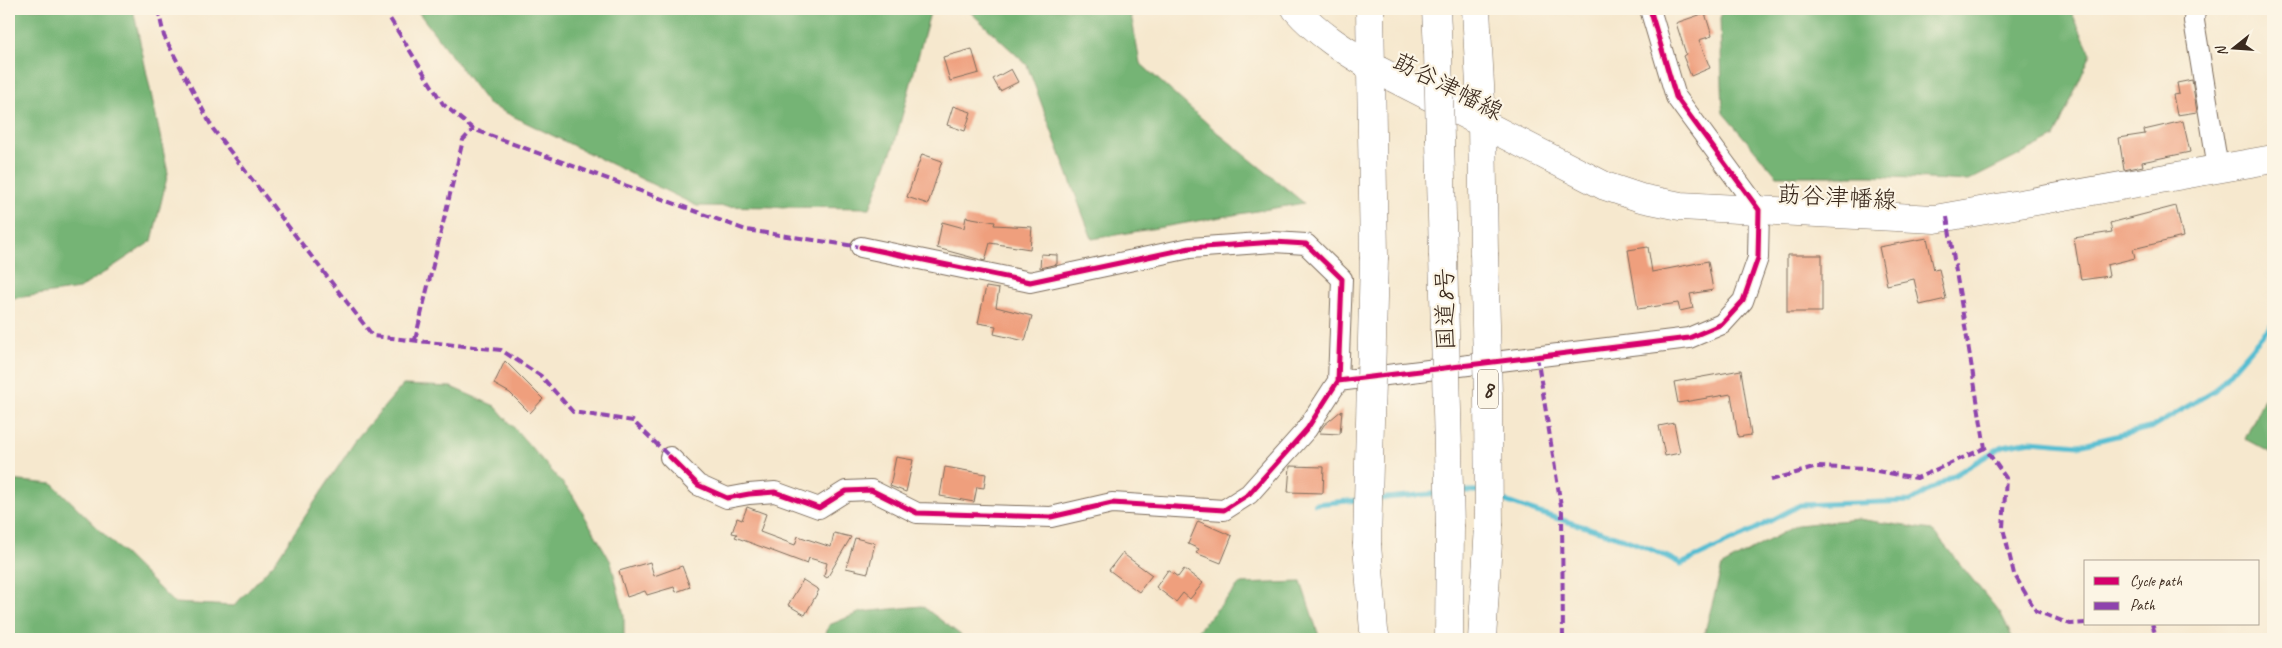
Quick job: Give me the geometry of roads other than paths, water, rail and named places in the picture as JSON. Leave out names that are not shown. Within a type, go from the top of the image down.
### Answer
[{"type":"main road","name":"莇谷津幡線","points":[[1296,9],[1308,22],[1338,47],[1372,67],[1605,186],[1641,198],[1680,206],[1935,219],[2273,158]]},
{"type":"main road","points":[[1370,9],[1374,257],[1367,545],[1376,639]]},
{"type":"main road","name":"国道8号","points":[[1436,9],[1450,527],[1449,639]]},
{"type":"main road","name":"8","points":[[1476,9],[1482,123],[1488,396],[1489,526],[1482,639]]},
{"type":"street","points":[[1338,381],[1689,338],[1722,324],[1743,300],[1758,258],[1759,210],[1676,97],[1650,9]]},
{"type":"street","points":[[2195,9],[2194,21],[2218,168]]},
{"type":"street","points":[[670,457],[698,485],[727,498],[775,492],[819,508],[846,491],[871,490],[917,513],[1050,518],[1112,503],[1224,510],[1249,494],[1307,428],[1338,381],[1342,280],[1306,244],[1274,242],[1190,248],[1030,282],[861,247]]},
{"type":"waterway","points":[[1498,498],[1520,507],[1637,544],[1681,564],[1746,534],[1800,505],[1911,501],[2003,446],[2031,441],[2079,445],[2153,427],[2215,390],[2273,323]]},
{"type":"waterway","points":[[1457,491],[1481,491]]},
{"type":"waterway","points":[[1375,499],[1441,493]]},
{"type":"waterway","points":[[1315,504],[1359,500]]}]
